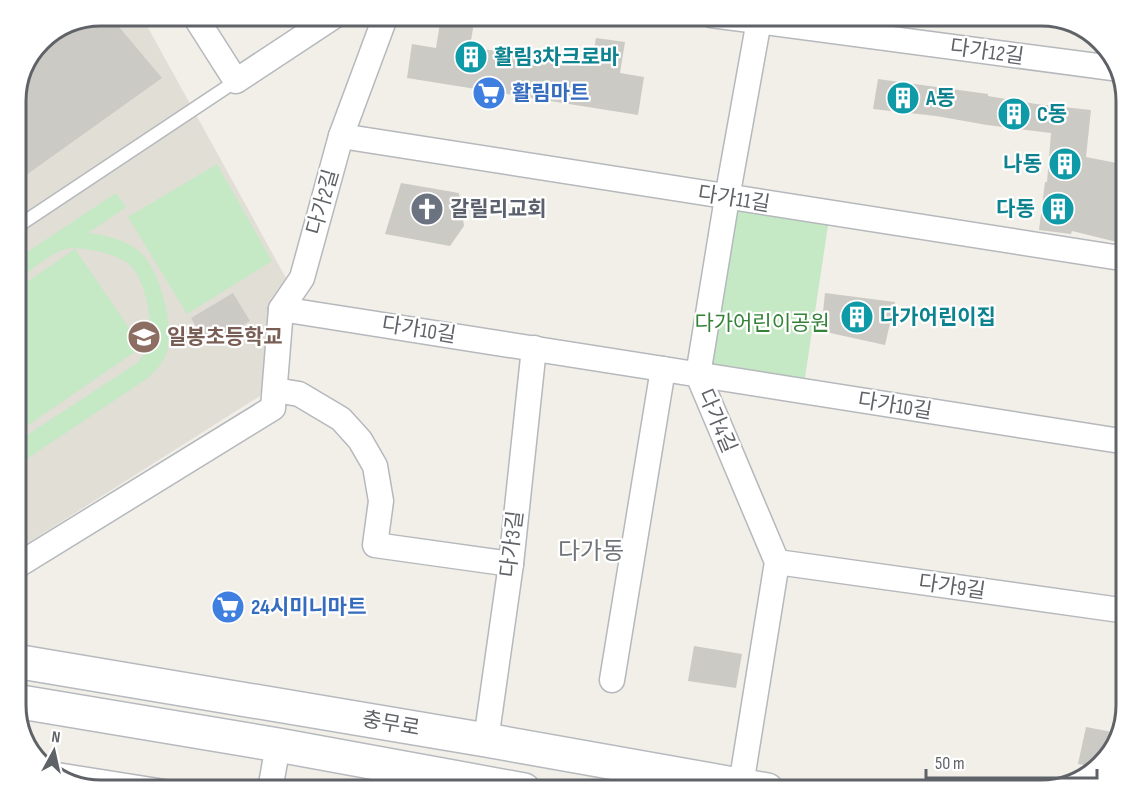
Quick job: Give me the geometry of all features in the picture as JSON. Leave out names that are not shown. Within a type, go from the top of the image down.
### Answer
[{"type":"main road","name":"충무로","points":[[26,663],[709,780]]},
{"type":"main road","name":"충무로","points":[[26,703],[469,780]]},
{"type":"street","points":[[201,26],[236,81],[319,26]]},
{"type":"street","name":"다가2길","points":[[26,560],[273,408],[281,309],[302,278],[341,136],[382,26]]},
{"type":"street","name":"다가4길","points":[[759,26],[698,375],[777,562]]},
{"type":"street","name":"다가12길","points":[[816,26],[1109,67]]},
{"type":"street","name":"다가11길","points":[[341,136],[1116,257]]},
{"type":"street","name":"다가10길","points":[[281,309],[1116,440]]},
{"type":"street","name":"다가3길","points":[[486,740],[511,564],[534,348]]},
{"type":"street","points":[[612,680],[663,369]]},
{"type":"street","points":[[275,390],[298,394],[341,418],[360,440],[375,466],[381,501],[375,544],[511,564]]},
{"type":"street","points":[[755,780],[777,562]]},
{"type":"street","name":"다가9길","points":[[777,562],[1116,609]]},
{"type":"street","points":[[272,780],[278,745]]},
{"type":"lane","points":[[26,221],[236,81]]},
{"type":"lane","points":[[67,771],[126,780]]},
{"type":"shaded area","name":"일봉초등학교","points":[[91,26],[147,26],[286,278],[260,396],[26,544],[26,96],[28,81],[41,55],[63,36]]},
{"type":"green space","points":[[217,164],[272,261],[187,314],[128,217]]},
{"type":"green space","points":[[116,193],[126,207],[88,233],[126,243],[144,256],[158,280],[166,309],[169,336],[167,352],[161,364],[148,378],[26,459],[26,436],[137,363],[144,354],[150,329],[143,288],[132,267],[126,262],[98,251],[69,248],[50,256],[26,274],[26,253]]},
{"type":"green space","name":"다가어린이공원","points":[[744,207],[829,219],[804,384],[717,373],[705,357],[730,218]]},
{"type":"green space","points":[[75,249],[142,347],[26,426],[26,282]]},
{"type":"building","points":[[91,26],[118,26],[162,78],[26,175],[28,81],[41,55],[51,44],[63,36]]},
{"type":"building","name":"활림3차크로바","points":[[440,26],[473,26],[470,47],[591,66],[596,38],[625,42],[620,73],[644,77],[638,115],[407,78],[412,44],[436,48]]},
{"type":"building","points":[[878,79],[988,94],[988,96],[1036,104],[1091,110],[1086,157],[1116,163],[1116,242],[1072,231],[1071,234],[1039,230],[1045,182],[1047,182],[1051,133],[873,109]]},
{"type":"building","name":"갈릴리교회","points":[[401,183],[459,193],[464,226],[450,246],[385,234]]},
{"type":"building","points":[[233,293],[250,321],[208,346],[191,318]]},
{"type":"building","name":"다가어린이집","points":[[825,293],[895,302],[885,345],[821,331]]},
{"type":"building","points":[[694,646],[742,654],[736,688],[688,681]]},
{"type":"building","points":[[1086,727],[1110,732],[1101,750],[1091,761],[1085,765],[1078,764]]},
{"type":"place","name":"활림3차크로바","points":[[471,57]]},
{"type":"place","name":"활림마트","points":[[489,93]]},
{"type":"place","name":"A동","points":[[903,98]]},
{"type":"place","name":"C동","points":[[1014,114]]},
{"type":"place","name":"나동","points":[[1065,164]]},
{"type":"place","name":"갈릴리교회","points":[[427,209]]},
{"type":"place","name":"다동","points":[[1058,209]]},
{"type":"place","name":"다가어린이집","points":[[857,317]]},
{"type":"place","name":"일봉초등학교","points":[[144,337]]},
{"type":"place","name":"24시미니마트","points":[[228,607]]},
{"type":"district","name":"다가동","points":[[591,551]]}]
